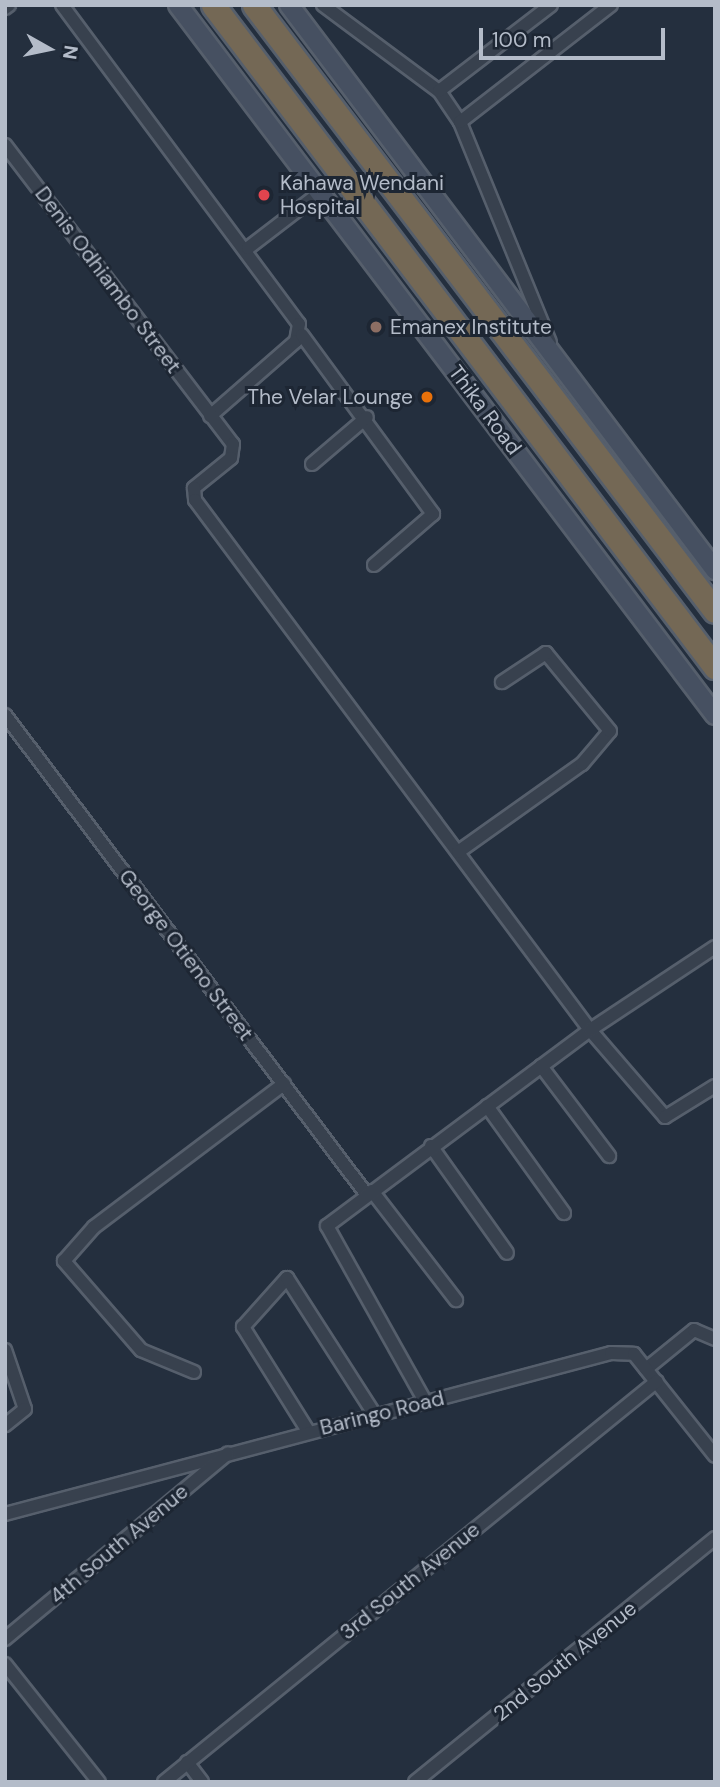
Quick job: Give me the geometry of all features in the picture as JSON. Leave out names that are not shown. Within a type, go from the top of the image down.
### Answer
[{"type":"highway","name":"Thika Road","points":[[213,5],[715,667]]},
{"type":"highway","points":[[254,5],[715,611]]},
{"type":"main road","name":"Thika Road","points":[[178,5],[715,715]]},
{"type":"main road","points":[[289,5],[715,570]]},
{"type":"street","points":[[62,5],[248,248],[302,335],[367,417],[433,514],[374,565]]},
{"type":"street","points":[[323,5],[439,91],[460,122],[558,363]]},
{"type":"street","points":[[439,91],[551,5]]},
{"type":"street","points":[[460,122],[611,5]]},
{"type":"street","name":"Denis Odhiambo Street","points":[[5,145],[211,416],[234,453],[194,488],[195,500],[458,852]]},
{"type":"street","points":[[248,248],[321,192]]},
{"type":"street","points":[[211,416],[302,335]]},
{"type":"street","points":[[312,464],[367,417]]},
{"type":"street","points":[[502,682],[546,653],[610,731],[582,764],[458,852],[590,1030],[666,1117],[715,1086]]},
{"type":"street","name":"George Otieno Street","points":[[5,715],[284,1084],[456,1300]]},
{"type":"street","points":[[426,1403],[327,1226],[590,1030],[715,947]]},
{"type":"street","points":[[541,1066],[609,1156]]},
{"type":"street","points":[[194,1372],[141,1350],[64,1261],[94,1227],[284,1084]]},
{"type":"street","points":[[487,1106],[564,1213]]},
{"type":"street","points":[[431,1146],[507,1253]]},
{"type":"street","points":[[308,1431],[243,1327],[288,1278],[375,1415]]},
{"type":"street","points":[[646,1369],[694,1331],[715,1339]]},
{"type":"street","points":[[5,1350],[24,1409],[5,1425]]},
{"type":"street","name":"Baringo Road","points":[[5,1514],[232,1449],[426,1403],[611,1353],[634,1354],[715,1456]]},
{"type":"street","name":"3rd South Avenue","points":[[164,1782],[657,1381]]},
{"type":"street","name":"4th South Avenue","points":[[5,1639],[232,1449]]},
{"type":"street","name":"2nd South Avenue","points":[[415,1782],[715,1538]]},
{"type":"street","points":[[5,1664],[99,1782]]},
{"type":"street","points":[[187,1762],[202,1782]]},
{"type":"place","name":"Kahawa Wendani Hospital","points":[[264,195]]},
{"type":"place","name":"Emanex Institute","points":[[376,327]]},
{"type":"place","name":"The Velar Lounge","points":[[427,397]]}]
